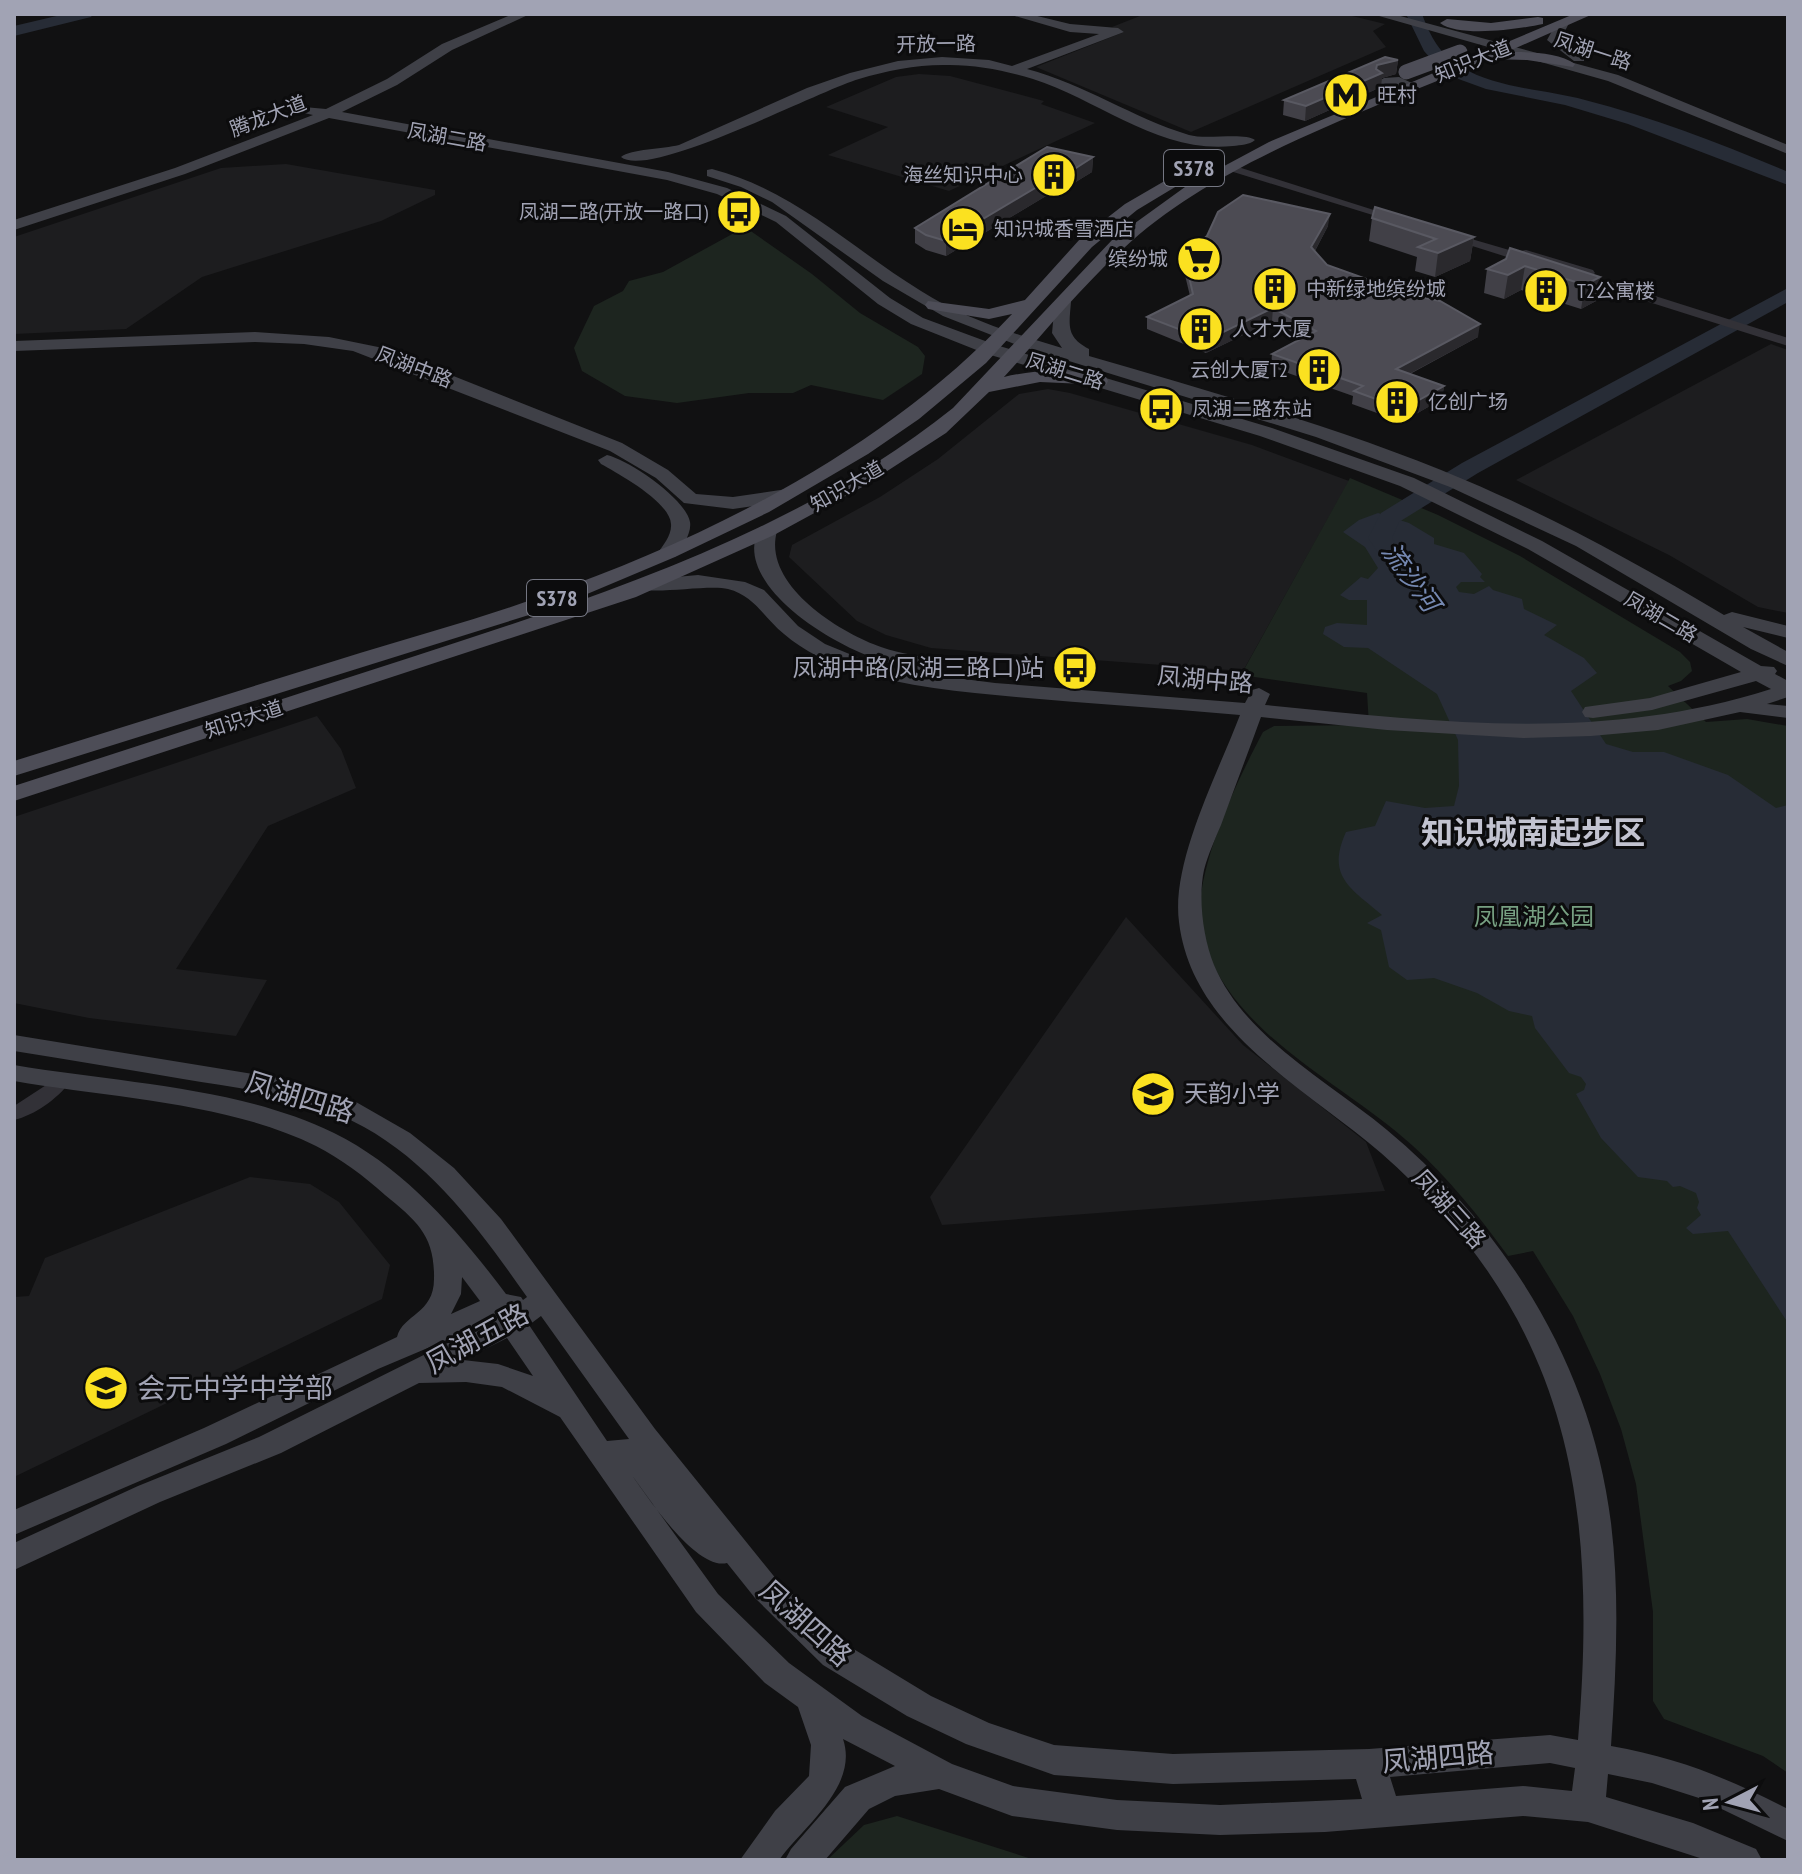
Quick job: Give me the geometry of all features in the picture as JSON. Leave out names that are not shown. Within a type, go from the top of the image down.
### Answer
[{"type":"main road","name":"知识大道","points":[[14,794],[470,646],[643,586],[767,531],[906,451],[960,412],[1119,243],[1151,217],[1233,166],[1460,52],[1586,14]]},
{"type":"main road","name":"知识大道","points":[[14,769],[553,600],[668,553],[787,495],[912,415],[996,341],[1086,243],[1131,207],[1186,172],[1248,140],[1384,82],[1425,81],[1479,60],[1538,21],[1558,20]]},
{"type":"main road","points":[[1443,27],[1491,27],[1538,21]]},
{"type":"main road","points":[[1479,60],[1519,56],[1574,61]]},
{"type":"main road","points":[[934,305],[989,314],[1035,302]]},
{"type":"main road","points":[[983,388],[1033,375],[1066,375],[1099,381]]},
{"type":"street","name":"腾龙大道","points":[[327,108],[345,106],[452,35],[503,14]]},
{"type":"street","points":[[402,118],[381,107],[378,93],[390,76],[408,72],[447,47],[524,14]]},
{"type":"street","points":[[1014,14],[1055,25],[1118,32],[1016,69]]},
{"type":"street","name":"凤湖一路","points":[[1378,14],[1402,16],[1504,41],[1678,91],[1788,138]]},
{"type":"street","points":[[1558,20],[1554,40],[1574,61]]},
{"type":"street","points":[[1443,27],[1456,40],[1460,52]]},
{"type":"street","name":"开放一路","points":[[628,157],[659,155],[684,148],[846,77],[874,68],[950,61],[1016,69],[1056,82],[1183,138],[1213,143],[1248,140]]},
{"type":"street","name":"凤湖一路","points":[[1574,61],[1788,150]]},
{"type":"street","name":"开放一路","points":[[690,161],[695,151],[709,143],[858,78],[898,68],[953,65],[990,68],[1023,76],[1178,142],[1194,154],[1186,172]]},
{"type":"street","points":[[1597,73],[1592,69],[1603,69],[1678,91]]},
{"type":"street","name":"腾龙大道","points":[[14,225],[285,131],[390,76]]},
{"type":"street","name":"凤湖二路","points":[[345,106],[628,157],[742,181],[804,213],[881,270],[996,341]]},
{"type":"street","name":"凤湖二路","points":[[309,110],[327,108],[386,127],[641,171],[722,191],[766,210],[797,229],[884,301],[911,317],[996,341],[1099,381],[1266,432],[1407,482],[1568,563],[1788,690]]},
{"type":"street","name":"腾龙大道","points":[[14,214],[247,136],[309,110]]},
{"type":"street","points":[[285,131],[337,123],[386,127]]},
{"type":"street","points":[[247,136],[262,140]]},
{"type":"street","points":[[1233,166],[1411,221]]},
{"type":"street","points":[[1441,230],[1779,334],[1788,342]]},
{"type":"street","points":[[1063,302],[1059,327],[1064,341],[1118,369]]},
{"type":"street","points":[[934,305],[911,317],[954,350],[959,376]]},
{"type":"street","name":"凤湖中路","points":[[14,346],[248,337],[343,343],[377,352],[616,447],[662,474],[691,499]]},
{"type":"street","name":"凤湖中路","points":[[14,355],[246,346],[311,349],[349,357],[585,449],[625,470],[671,506]]},
{"type":"street","name":"凤湖二路","points":[[1020,349],[1118,369],[1298,424],[1426,471],[1561,533],[1675,594],[1788,661]]},
{"type":"street","points":[[1099,381],[1118,369]]},
{"type":"street","points":[[671,506],[686,508],[693,503],[691,499],[733,503],[787,495]]},
{"type":"street","points":[[668,553],[681,526],[671,506]]},
{"type":"street","name":"凤湖中路","points":[[767,531],[762,552],[776,580],[816,623],[835,636],[892,657],[1372,716],[1555,730],[1624,718],[1699,715],[1763,700],[1788,690]]},
{"type":"street","points":[[1568,563],[1630,584],[1677,610],[1687,611],[1687,605],[1675,594]]},
{"type":"street","points":[[755,593],[748,583],[752,576],[763,575],[776,580]]},
{"type":"street","points":[[643,586],[715,581],[755,593]]},
{"type":"street","name":"凤湖中路","points":[[755,593],[787,627],[818,650],[884,673],[1012,690],[1257,702]]},
{"type":"street","points":[[1695,608],[1788,632]]},
{"type":"street","points":[[1666,700],[1698,682],[1709,670],[1705,657],[1667,620]]},
{"type":"street","name":"凤湖中路","points":[[1624,718],[1666,700],[1759,674],[1788,661]]},
{"type":"street","name":"凤湖三路","points":[[1257,702],[1192,871],[1187,901],[1189,930],[1195,953],[1219,999],[1238,1020],[1268,1049],[1393,1148],[1463,1219],[1499,1267],[1536,1328],[1572,1408],[1585,1452],[1592,1496],[1601,1605],[1588,1807]]},
{"type":"street","points":[[1699,715],[1730,708],[1788,712]]},
{"type":"street","name":"凤湖四路","points":[[14,1043],[89,1058],[233,1077],[314,1096],[375,1122],[444,1174],[491,1226],[644,1437],[766,1589],[835,1655],[872,1679],[978,1734],[1054,1760],[1188,1770],[1369,1764],[1550,1749],[1652,1768],[1709,1786],[1788,1826]]},
{"type":"street","name":"凤湖四路","points":[[14,1073],[218,1108],[290,1126],[325,1139],[380,1172],[442,1234],[707,1603],[741,1641],[813,1701],[888,1749],[940,1774],[1012,1801],[1117,1815],[1233,1820],[1384,1813],[1523,1801],[1588,1807],[1693,1838],[1744,1860]]},
{"type":"street","points":[[14,1114],[37,1102],[60,1082]]},
{"type":"street","points":[[401,1192],[444,1174]]},
{"type":"street","points":[[368,1361],[422,1328],[444,1303],[450,1287],[450,1270],[442,1234]]},
{"type":"street","name":"凤湖五路","points":[[14,1523],[263,1413],[368,1361],[545,1299]]},
{"type":"street","name":"凤湖五路","points":[[14,1557],[149,1494],[270,1445],[407,1377],[503,1315]]},
{"type":"street","points":[[407,1377],[455,1371],[503,1375],[529,1385],[574,1414]]},
{"type":"street","points":[[149,1494],[309,1413],[312,1408],[304,1402],[263,1413]]},
{"type":"street","points":[[616,1476],[612,1456],[616,1450],[631,1451],[682,1520],[766,1589]]},
{"type":"street","points":[[770,1857],[787,1822],[819,1790],[826,1777],[828,1745],[813,1701]]},
{"type":"street","points":[[1369,1764],[1384,1813]]},
{"type":"street","points":[[803,1860],[857,1798],[890,1782],[940,1774]]},
{"type":"shaded area","points":[[1145,14],[1344,14],[1385,24],[1373,31],[1386,47],[1191,132],[1036,67],[1124,32],[1112,27]]},
{"type":"shaded area","points":[[919,74],[950,76],[1044,101],[1041,104],[1095,123],[949,191],[828,155],[888,127],[826,107],[896,77]]},
{"type":"shaded area","points":[[286,164],[435,190],[435,195],[381,221],[202,277],[126,329],[14,334],[14,237],[221,168]]},
{"type":"shaded area","points":[[1771,344],[1788,350],[1788,613],[1758,607],[1669,555],[1516,480]]},
{"type":"shaded area","points":[[1048,389],[1252,445],[1349,481],[1243,671],[931,648],[886,635],[857,621],[789,557],[792,545],[880,497],[938,459],[1019,394]]},
{"type":"shaded area","points":[[317,716],[341,749],[356,788],[268,826],[176,969],[267,980],[236,1036],[89,1018],[14,1003],[14,817]]},
{"type":"shaded area","name":"天韵小学","points":[[1126,917],[1243,1045],[1366,1142],[1385,1191],[942,1225],[930,1197]]},
{"type":"shaded area","name":"会元中学中学部","points":[[250,1177],[310,1184],[339,1202],[390,1265],[382,1299],[14,1477],[14,1297],[29,1296],[45,1258]]},
{"type":"green space","points":[[745,227],[812,274],[860,313],[918,347],[925,356],[922,374],[883,400],[811,385],[793,393],[749,393],[677,403],[625,396],[582,371],[574,348],[594,306],[623,291],[629,281],[663,272]]},
{"type":"green space","name":"凤凰湖公园","points":[[1350,478],[1438,515],[1520,556],[1680,652],[1690,662],[1692,671],[1681,681],[1668,686],[1706,722],[1747,719],[1788,726],[1788,1773],[1763,1756],[1664,1719],[1653,1701],[1653,1612],[1636,1484],[1621,1429],[1600,1374],[1573,1316],[1533,1251],[1508,1256],[1463,1198],[1413,1146],[1271,1037],[1225,985],[1200,937],[1199,907],[1210,855],[1240,777],[1263,732],[1274,726],[1369,725],[1367,693],[1241,675]]},
{"type":"green space","points":[[897,1816],[1035,1860],[827,1860],[864,1825]]},
{"type":"water","points":[[1378,513],[1409,523],[1434,538],[1434,544],[1464,553],[1485,582],[1461,582],[1456,587],[1459,592],[1474,594],[1489,586],[1522,599],[1524,609],[1557,625],[1544,635],[1584,658],[1597,673],[1571,691],[1606,744],[1633,752],[1664,752],[1728,775],[1776,808],[1788,805],[1788,1323],[1728,1231],[1693,1234],[1686,1228],[1701,1215],[1696,1193],[1680,1186],[1673,1187],[1667,1181],[1638,1177],[1601,1138],[1576,1094],[1584,1090],[1586,1084],[1581,1077],[1569,1073],[1535,1028],[1532,1016],[1509,1011],[1477,993],[1434,978],[1407,980],[1389,967],[1381,930],[1367,923],[1382,915],[1344,880],[1339,860],[1346,832],[1375,826],[1386,801],[1425,808],[1454,806],[1459,786],[1458,740],[1437,694],[1368,648],[1344,647],[1323,634],[1325,627],[1337,623],[1367,625],[1367,600],[1349,600],[1340,595],[1361,577],[1368,579],[1378,568],[1365,547],[1343,532],[1359,520]]},
{"type":"building","points":[[1385,57],[1398,60],[1377,65],[1376,69],[1382,73],[1306,106],[1284,100]]},
{"type":"building","points":[[1047,147],[1093,157],[946,241],[915,228]]},
{"type":"building","name":"中新绿地缤纷城","points":[[1243,195],[1330,214],[1311,247],[1327,265],[1411,295],[1440,301],[1480,324],[1396,369],[1444,386],[1403,409],[1354,391],[1363,386],[1272,354],[1316,331],[1273,308],[1207,340],[1147,317],[1193,294],[1184,255],[1207,236],[1218,212]]},
{"type":"building","points":[[1375,207],[1474,237],[1438,253],[1418,247],[1436,239],[1372,218]]},
{"type":"building","points":[[1510,248],[1600,277],[1585,285],[1525,266],[1508,275],[1487,269],[1506,259]]},
{"type":"waterway","points":[[14,31],[85,14]]},
{"type":"waterway","name":"流沙河","points":[[1414,14],[1430,48],[1440,60],[1459,73],[1492,85],[1566,100],[1634,120],[1788,179]]},
{"type":"waterway","name":"流沙河","points":[[1390,552],[1380,538],[1389,518],[1470,468],[1788,294]]},
{"type":"place","name":"旺村","points":[[1346,95]]},
{"type":"place","name":"海丝知识中心","points":[[1054,175]]},
{"type":"place","name":"凤湖二路(开放一路口)","points":[[739,212]]},
{"type":"place","name":"知识城香雪酒店","points":[[963,229]]},
{"type":"place","name":"缤纷城","points":[[1199,259]]},
{"type":"place","name":"中新绿地缤纷城","points":[[1275,289]]},
{"type":"place","name":"T2公寓楼","points":[[1546,291]]},
{"type":"place","name":"人才大厦","points":[[1201,329]]},
{"type":"place","name":"云创大厦T2","points":[[1319,370]]},
{"type":"place","name":"亿创广场","points":[[1397,402]]},
{"type":"place","name":"凤湖二路东站","points":[[1161,409]]},
{"type":"place","name":"凤湖中路(凤湖三路口)站","points":[[1075,668]]},
{"type":"place","name":"天韵小学","points":[[1153,1094]]},
{"type":"place","name":"会元中学中学部","points":[[106,1388]]},
{"type":"district","name":"知识城南起步区","points":[[1533,833]]}]
